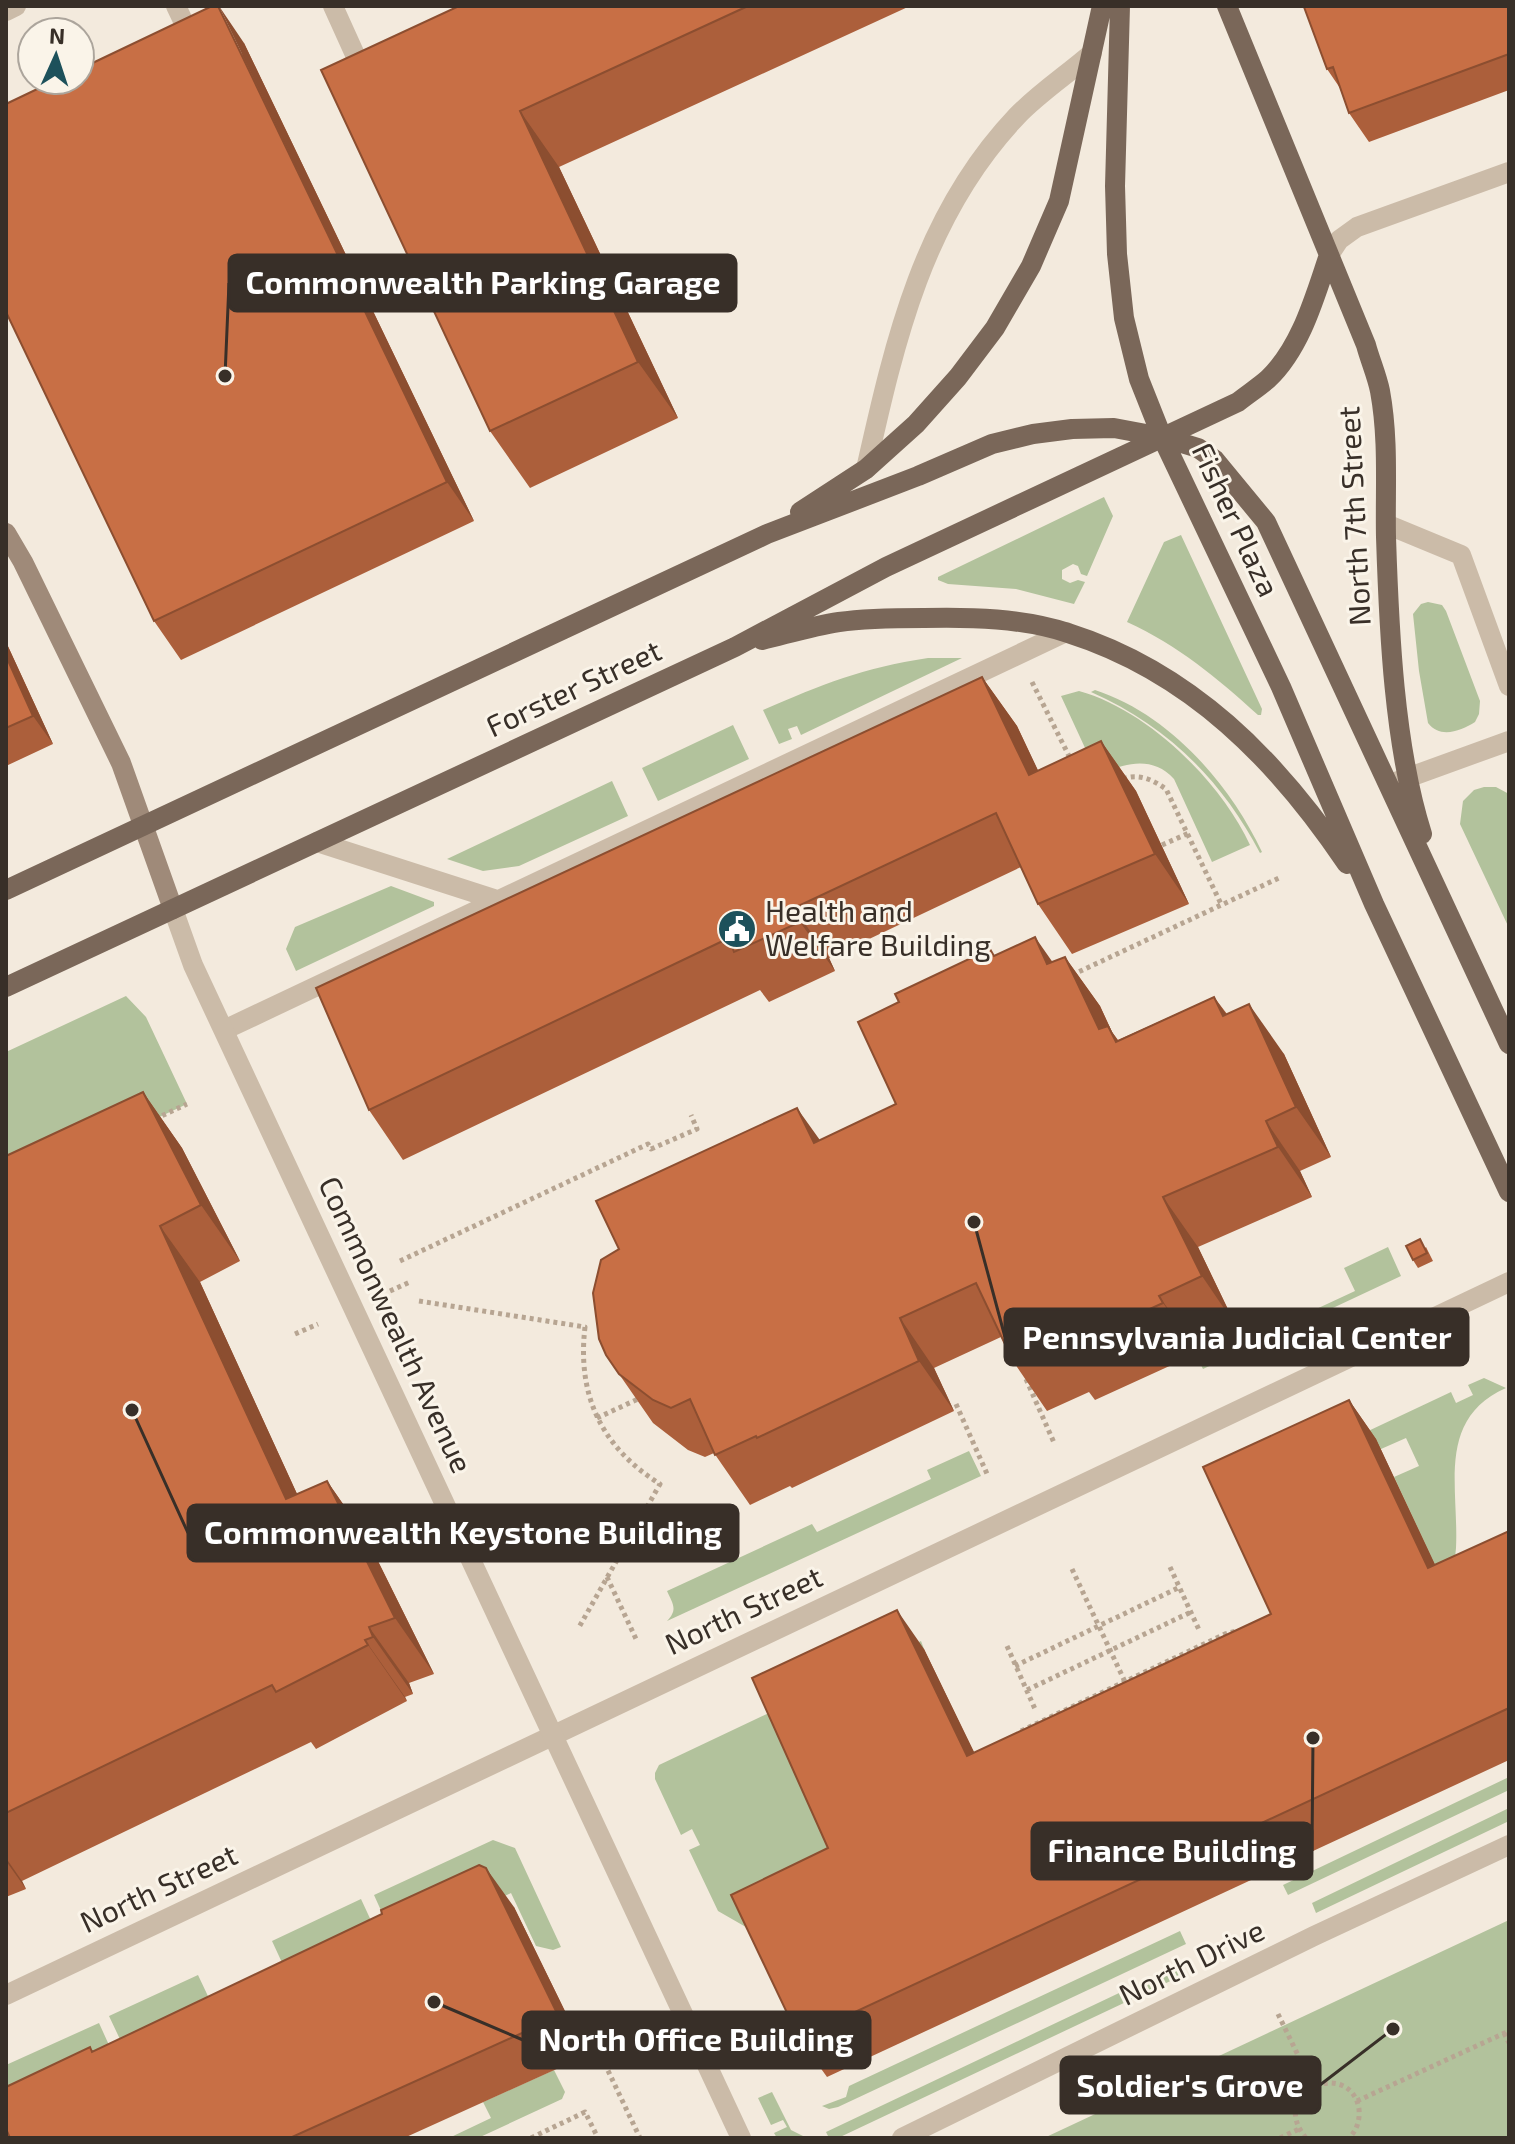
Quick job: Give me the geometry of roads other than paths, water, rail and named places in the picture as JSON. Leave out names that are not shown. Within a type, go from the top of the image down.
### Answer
[{"type":"main road","points":[[767,534],[866,469],[916,424],[958,377],[995,328],[1026,275],[1059,201],[1102,6]]},
{"type":"main road","points":[[1120,6],[1115,186],[1117,254],[1124,318],[1139,379],[1162,437]]},
{"type":"main road","name":"North 7th Street","points":[[1227,6],[1366,345],[1379,390],[1386,450],[1386,524],[1399,781],[1420,828],[1444,902],[1509,1044]]},
{"type":"main road","name":"Forster Street","points":[[6,987],[735,647],[886,567],[1238,402],[1270,377],[1292,345],[1311,307],[1329,255]]},
{"type":"main road","name":"Forster Street","points":[[6,890],[767,534],[992,444],[1072,429],[1114,428],[1162,437]]},
{"type":"main road","name":"Fisher Plaza","points":[[1162,437],[1198,448],[1215,460],[1266,522],[1399,781]]},
{"type":"main road","name":"Fisher Plaza","points":[[1162,437],[1281,687],[1374,904],[1509,1192]]},
{"type":"main road","name":"Commonwealth Avenue","points":[[6,533],[121,763],[173,909]]},
{"type":"main road","points":[[735,647],[838,623],[893,618],[1004,620],[1066,632],[1122,654],[1160,675],[1225,720],[1272,765],[1312,812],[1374,904]]},
{"type":"street","points":[[6,11],[16,6]]},
{"type":"street","points":[[176,6],[202,62]]},
{"type":"street","points":[[333,6],[370,89]]},
{"type":"street","points":[[866,469],[891,356],[915,284],[946,217],[976,167],[1019,114],[1092,53]]},
{"type":"street","points":[[1329,255],[1339,240],[1357,227],[1509,172]]},
{"type":"street","points":[[1386,524],[1461,555],[1509,686]]},
{"type":"street","points":[[224,1030],[1066,632]]},
{"type":"street","points":[[1399,781],[1509,741]]},
{"type":"street","points":[[317,842],[497,900]]},
{"type":"street","name":"Commonwealth Avenue","points":[[173,909],[193,965],[741,2138]]},
{"type":"street","name":"North Street","points":[[6,1995],[1509,1282]]},
{"type":"street","name":"North Drive","points":[[902,2138],[1314,1936],[1509,1845]]},
{"type":"place","name":"Commonwealth Parking Garage","points":[[225,376]]},
{"type":"place","name":"Health and Welfare Building","points":[[737,929]]},
{"type":"place","name":"Pennsylvania Judicial Center","points":[[974,1222]]},
{"type":"place","name":"Commonwealth Keystone Building","points":[[132,1410]]},
{"type":"place","name":"Finance Building","points":[[1313,1738]]},
{"type":"place","name":"North Office Building","points":[[434,2002]]},
{"type":"place","name":"Soldier's Grove","points":[[1393,2029]]}]
